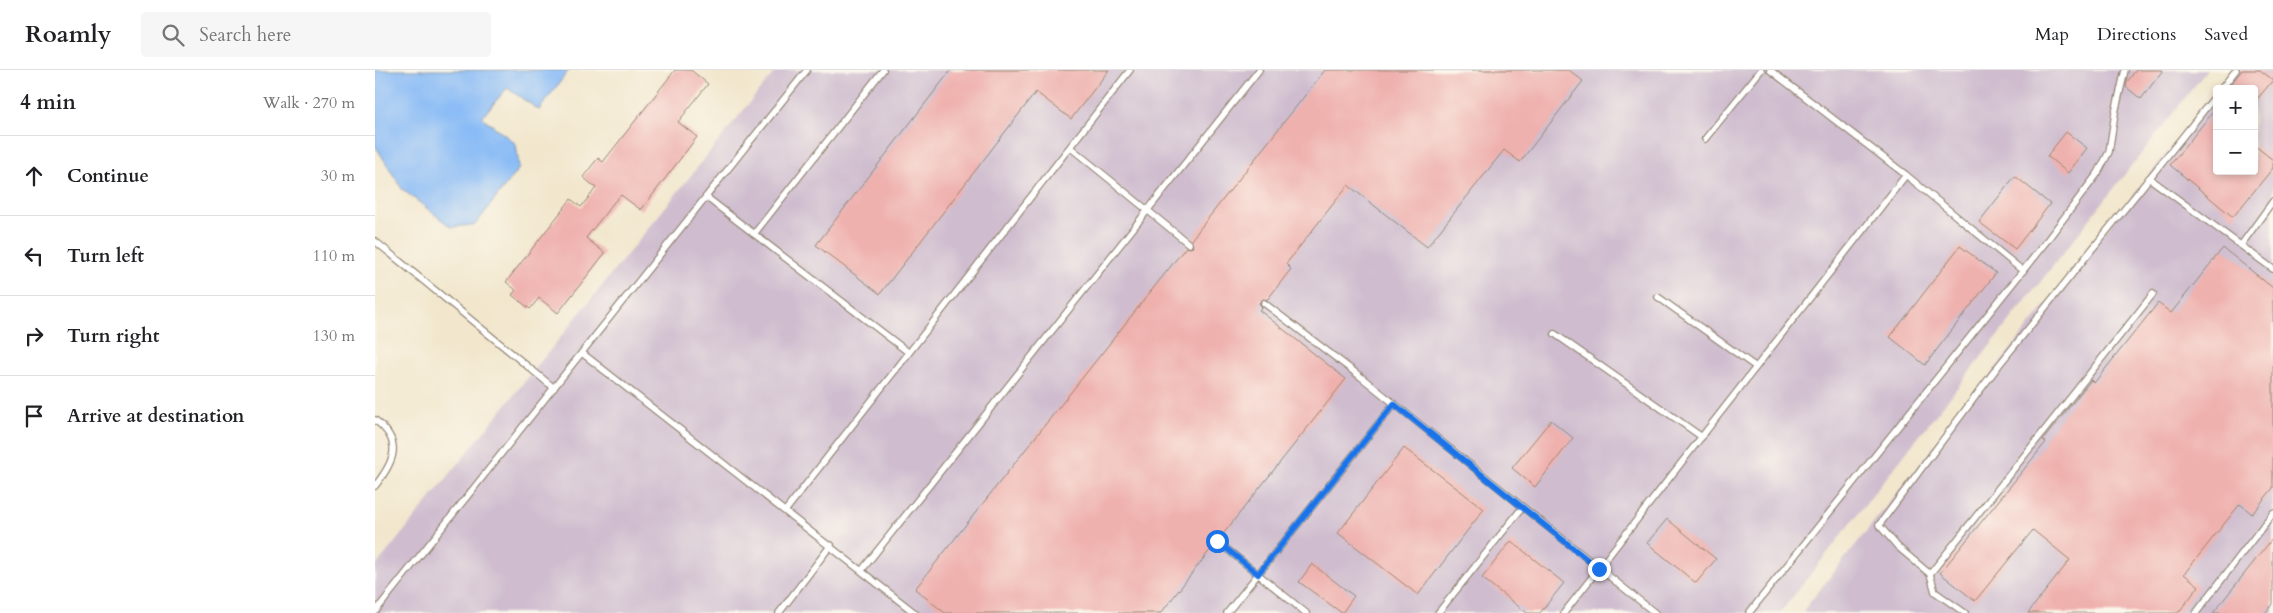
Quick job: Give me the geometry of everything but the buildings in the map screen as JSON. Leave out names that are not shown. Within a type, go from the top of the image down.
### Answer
[{"type":"lane","points":[[375,612],[807,70]]},
{"type":"lane","points":[[754,234],[883,70]]},
{"type":"lane","points":[[786,510],[908,352],[1071,148],[1130,70]]},
{"type":"lane","points":[[862,570],[1259,70]]},
{"type":"lane","points":[[1705,139],[1761,70]]},
{"type":"lane","points":[[1770,70],[1907,175],[2023,271]]},
{"type":"lane","points":[[1749,613],[2023,271],[2098,173],[2109,152],[2115,113],[2125,70]]},
{"type":"lane","points":[[2224,85],[2236,70]]},
{"type":"lane","points":[[1965,613],[1935,592],[1930,574],[1898,547],[1879,525],[1999,365],[2213,99]]},
{"type":"lane","points":[[1071,148],[1147,212],[1189,244]]},
{"type":"lane","points":[[1564,613],[1907,175]]},
{"type":"lane","points":[[2149,178],[2273,269]]},
{"type":"lane","points":[[706,197],[908,352]]},
{"type":"lane","points":[[2241,245],[2273,201]]},
{"type":"lane","points":[[375,241],[554,388]]},
{"type":"lane","points":[[1930,574],[2153,294]]},
{"type":"lane","points":[[1658,297],[1756,367]]},
{"type":"lane","points":[[1264,303],[1394,404],[1655,613]]},
{"type":"lane","points":[[1555,334],[1702,437]]},
{"type":"lane","points":[[582,353],[831,545],[915,613]]},
{"type":"lane","points":[[1227,613],[1394,404]]},
{"type":"lane","points":[[375,420],[383,425],[391,438],[394,453],[390,468],[375,486]]},
{"type":"lane","points":[[1438,613],[1522,508]]},
{"type":"lane","points":[[2196,613],[2273,513]]},
{"type":"lane","points":[[1217,541],[1306,613]]},
{"type":"lane","points":[[779,613],[831,545]]},
{"type":"shaded area","points":[[776,70],[2207,70],[1780,613],[375,613],[375,567]]},
{"type":"shaded area","points":[[2232,70],[2273,70],[2273,613],[1806,613],[1803,611],[2213,95],[2213,175],[2258,175],[2258,85],[2220,85]]},
{"type":"water","points":[[375,70],[569,70],[539,110],[507,88],[482,117],[516,144],[519,168],[475,225],[451,227],[402,189],[375,145]]},
{"type":"route","points":[[1217,541],[1258,574],[1394,404],[1599,569]]}]
